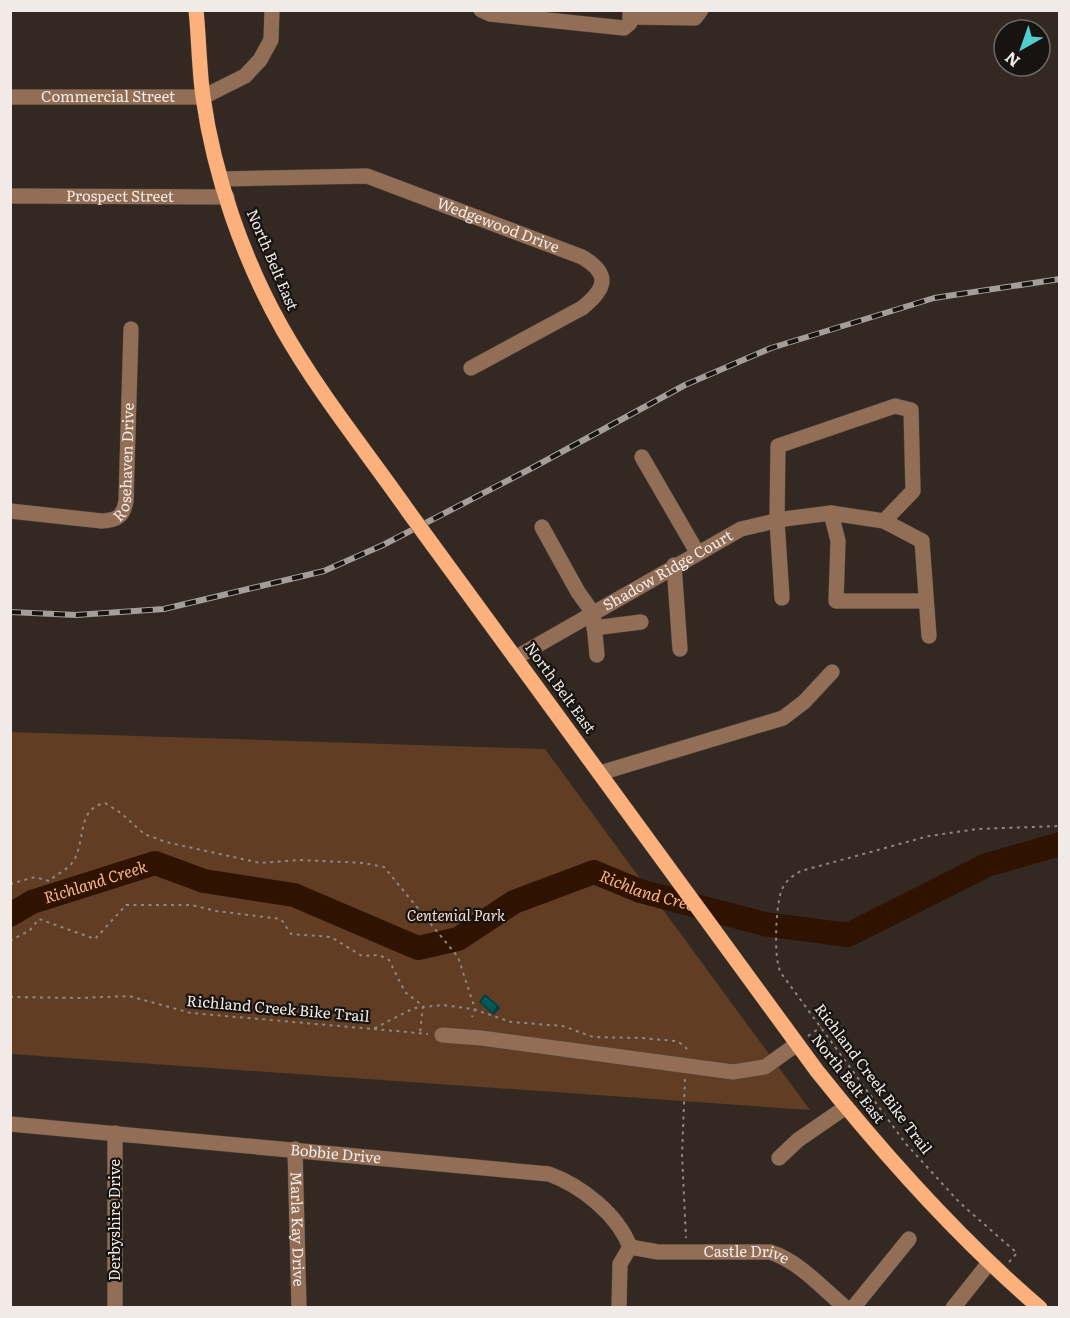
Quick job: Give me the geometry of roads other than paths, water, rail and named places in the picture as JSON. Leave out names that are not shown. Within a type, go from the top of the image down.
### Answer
[{"type":"main road","name":"North Belt East","points":[[196,10],[203,98],[222,179],[252,266],[281,328],[319,386],[408,511],[846,1107],[946,1221],[1040,1308]]},
{"type":"street","points":[[203,98],[244,76],[260,60],[270,40],[272,10]]},
{"type":"street","points":[[481,10],[490,14],[553,15],[624,28],[630,23],[630,14],[695,18],[701,10]]},
{"type":"street","name":"Commercial Street","points":[[10,97],[203,98]]},
{"type":"street","name":"Wedgewood Drive","points":[[222,179],[367,176],[582,257],[595,265],[601,273],[602,285],[596,296],[582,308],[471,368]]},
{"type":"street","name":"Prospect Street","points":[[10,196],[227,197]]},
{"type":"street","name":"Rosehaven Drive","points":[[10,512],[102,521],[115,520],[121,516],[126,501],[131,329]]},
{"type":"street","points":[[782,598],[777,521],[778,446],[895,406],[911,410],[913,491],[884,521]]},
{"type":"street","points":[[642,457],[697,552]]},
{"type":"street","points":[[831,513],[838,541],[836,601],[926,601],[929,636]]},
{"type":"street","name":"Shadow Ridge Court","points":[[515,658],[593,620],[674,565],[741,529],[831,513],[884,521],[922,541],[926,601]]},
{"type":"street","points":[[542,527],[593,620],[597,655]]},
{"type":"street","points":[[674,565],[680,649]]},
{"type":"street","points":[[593,620],[641,622]]},
{"type":"street","points":[[600,773],[783,718],[804,702],[832,672]]},
{"type":"street","points":[[442,1035],[482,1038],[687,1066],[746,1071],[765,1067],[798,1044]]},
{"type":"street","points":[[780,1158],[798,1140],[846,1107]]},
{"type":"street","name":"Bobbie Drive","points":[[10,1124],[549,1174],[575,1187],[619,1224],[630,1247]]},
{"type":"street","name":"Derbyshire Drive","points":[[115,1133],[115,1308]]},
{"type":"street","name":"Marla Kay Drive","points":[[295,1149],[299,1308]]},
{"type":"street","points":[[853,1308],[909,1239]]},
{"type":"street","points":[[619,1308],[620,1264],[630,1247]]},
{"type":"street","name":"Castle Drive","points":[[630,1247],[644,1251],[687,1253],[752,1251],[782,1256],[846,1308]]},
{"type":"street","points":[[953,1308],[989,1263]]},
{"type":"waterway","name":"Richland Creek","points":[[10,915],[32,902],[155,863],[204,881],[294,895],[418,948],[458,939],[514,902],[594,872],[640,891],[764,924],[848,935],[987,865],[1060,844]]},
{"type":"railway","points":[[10,612],[76,615],[164,609],[324,571],[383,545],[685,385],[771,348],[934,298],[1060,279]]},
{"type":"park label","name":"Centenial Park","points":[[456,916]]}]
